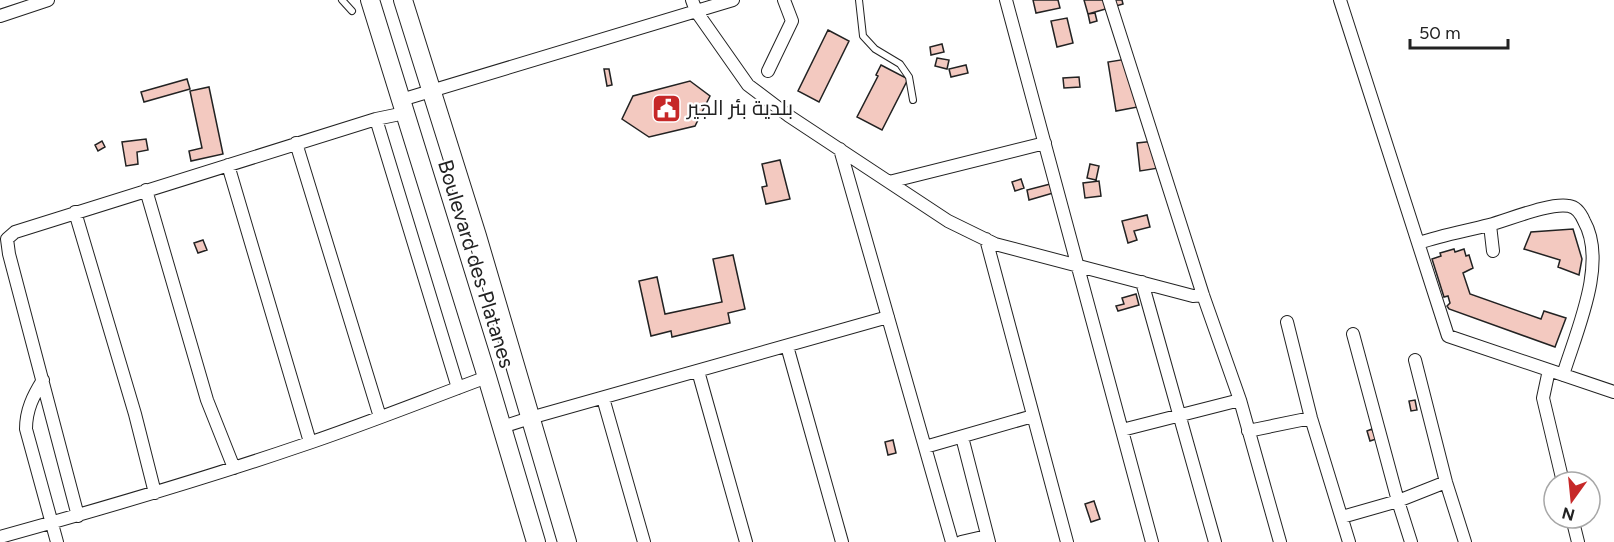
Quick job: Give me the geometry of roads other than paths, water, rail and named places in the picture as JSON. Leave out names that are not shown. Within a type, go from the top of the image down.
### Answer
[{"type":"main road","name":"Boulevard des Platanes","points":[[403,0],[477,236],[567,542]]},
{"type":"main road","name":"Boulevard des Platanes","points":[[369,1],[487,377],[536,542]]},
{"type":"street","points":[[0,16],[48,0]]},
{"type":"street","points":[[78,516],[9,254],[7,239],[15,232],[376,119],[431,91],[694,6],[733,0]]},
{"type":"street","points":[[768,72],[792,21],[784,0]]},
{"type":"street","points":[[1006,0],[1152,542]]},
{"type":"street","points":[[1109,0],[1239,400],[1280,542]]},
{"type":"street","points":[[1340,0],[1449,336],[1614,392]]},
{"type":"street","points":[[694,6],[748,86],[789,116],[948,221],[995,244],[1193,296],[1203,295]]},
{"type":"street","points":[[376,119],[458,388]]},
{"type":"street","points":[[296,143],[380,417]]},
{"type":"street","points":[[889,182],[1045,143]]},
{"type":"street","points":[[840,149],[952,542]]},
{"type":"street","points":[[228,165],[310,442]]},
{"type":"street","points":[[146,190],[207,400],[234,468]]},
{"type":"street","points":[[1419,243],[1541,209],[1564,205],[1577,210],[1590,232],[1593,263],[1590,286],[1563,375]]},
{"type":"street","points":[[75,212],[135,414],[155,493]]},
{"type":"street","points":[[1490,225],[1493,251]]},
{"type":"street","points":[[986,239],[1067,542]]},
{"type":"street","points":[[1142,282],[1215,542]]},
{"type":"street","points":[[502,427],[888,318]]},
{"type":"street","points":[[1287,322],[1311,418],[1349,542]]},
{"type":"street","points":[[1353,334],[1411,542]]},
{"type":"street","points":[[787,346],[842,542]]},
{"type":"street","points":[[1414,360],[1446,482],[1465,542]]},
{"type":"street","points":[[1549,370],[1543,398],[1560,470]]},
{"type":"street","points":[[698,371],[746,542]]},
{"type":"street","points":[[0,537],[78,516],[234,468],[487,377]]},
{"type":"street","points":[[43,380],[32,398],[26,416],[26,429],[57,542]]},
{"type":"street","points":[[603,398],[644,542]]},
{"type":"street","points":[[1122,430],[1239,400]]},
{"type":"street","points":[[925,447],[1033,416]]},
{"type":"street","points":[[1248,431],[1311,418]]},
{"type":"street","points":[[961,542],[988,539],[962,437]]},
{"type":"street","points":[[1341,517],[1398,501],[1446,482]]},
{"type":"lane","points":[[342,0],[352,11]]},
{"type":"lane","points":[[859,0],[863,36],[874,49],[900,64],[909,77],[914,100]]},
{"type":"place","name":"بلدية بئر الجير","points":[[666,108]]}]
